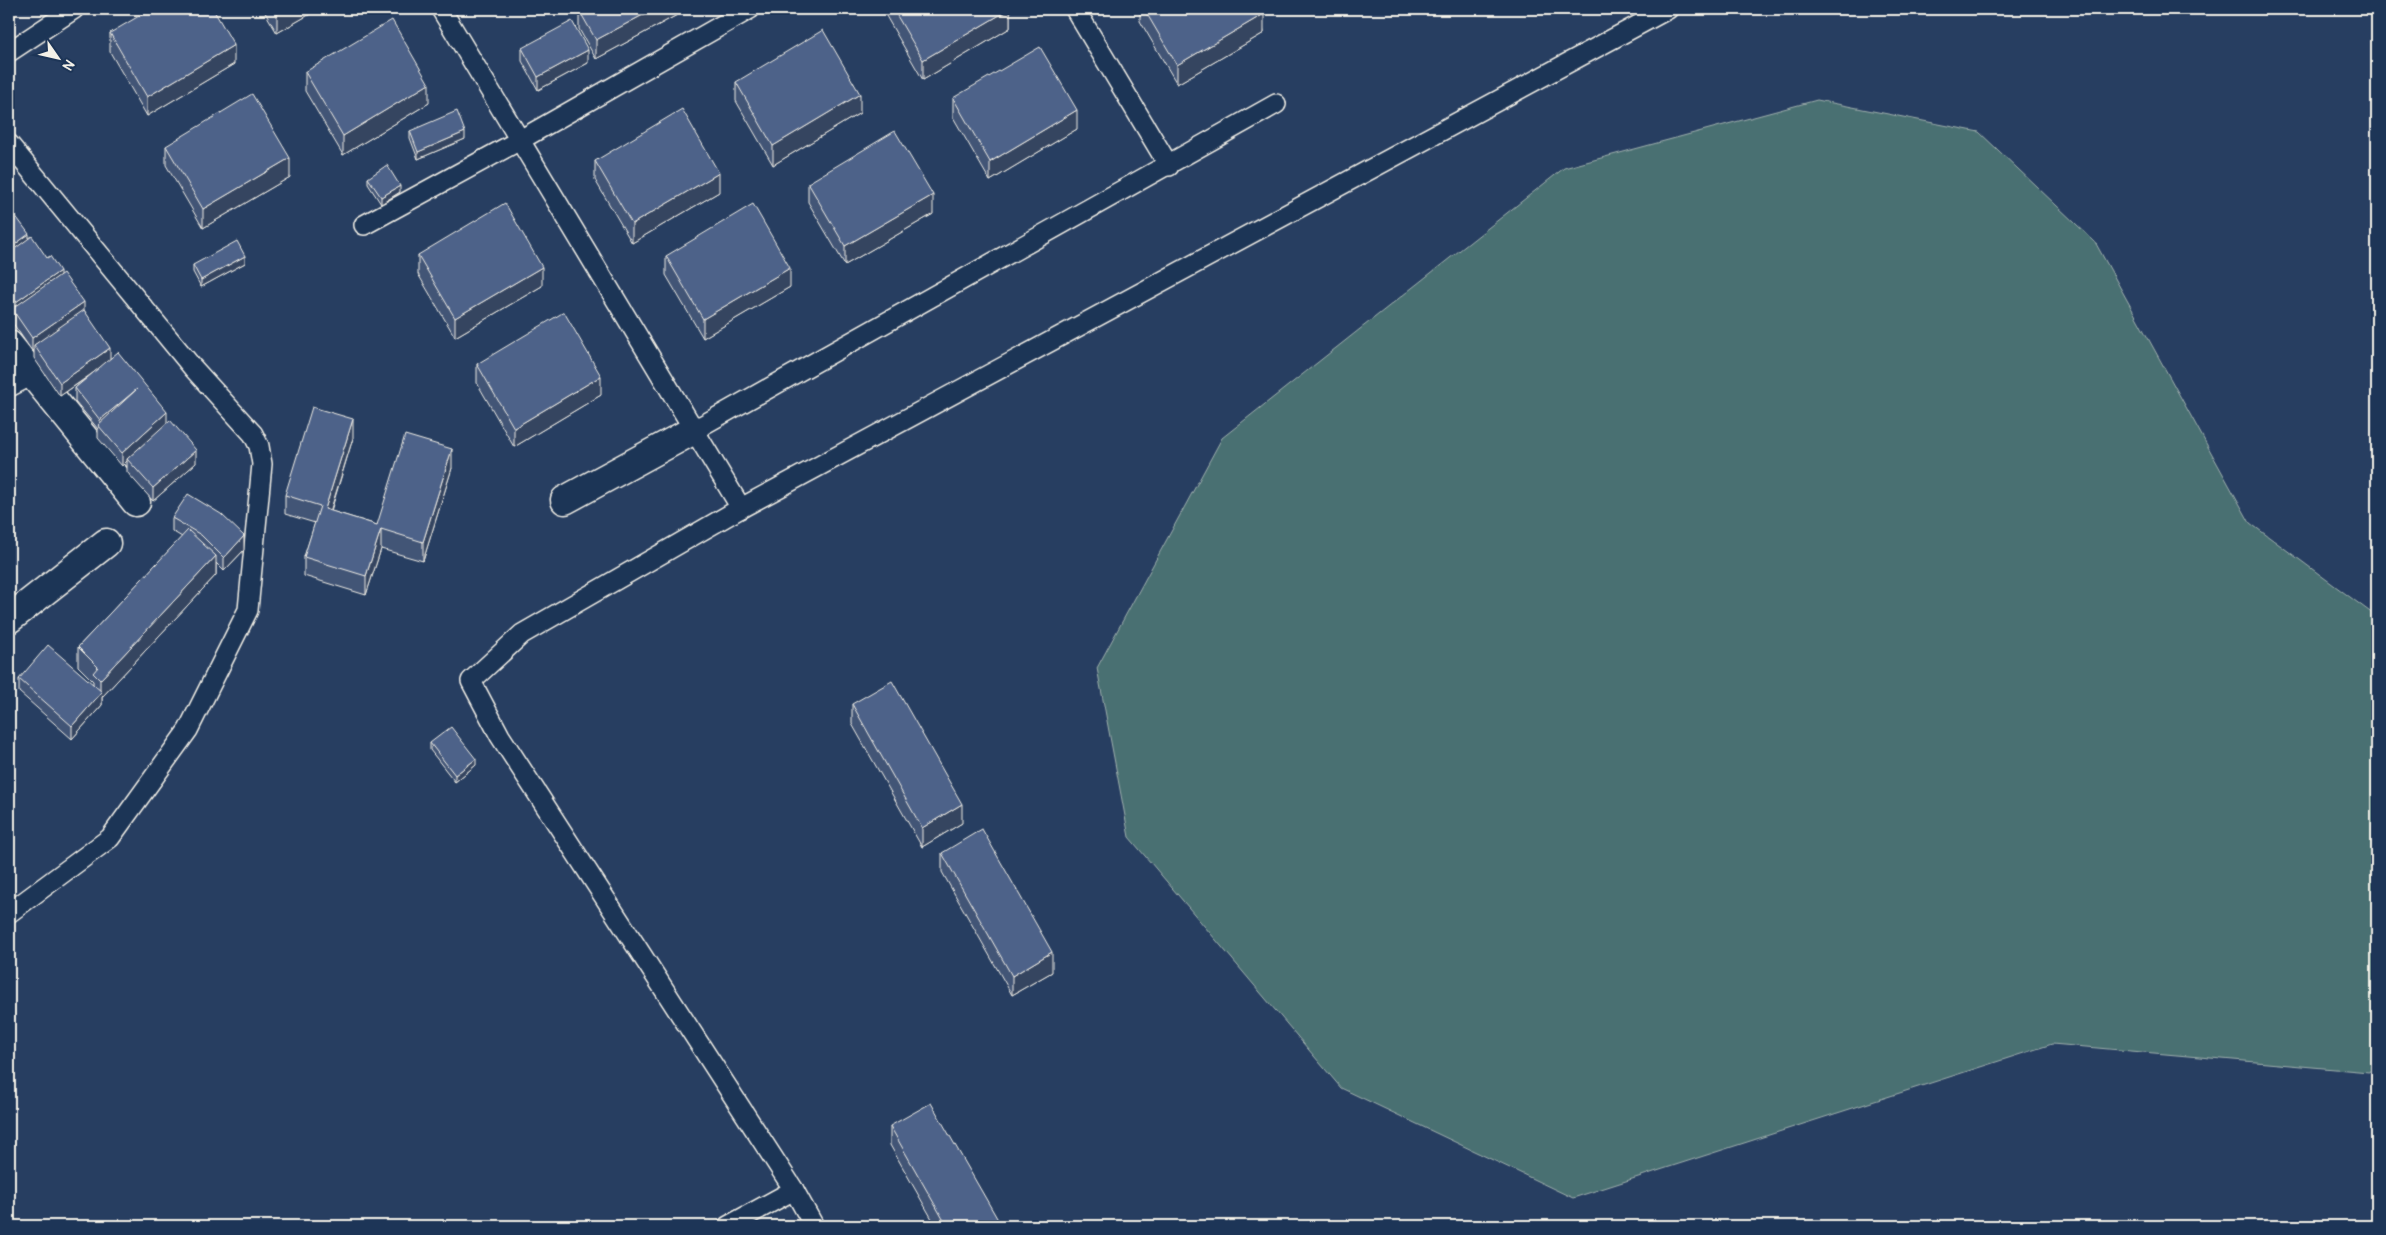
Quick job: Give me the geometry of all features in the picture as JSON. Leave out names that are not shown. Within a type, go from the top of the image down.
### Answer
[{"type":"street","points":[[9,345],[19,376],[136,502]]},
{"type":"street","points":[[565,500],[694,430]]},
{"type":"street","points":[[14,606],[106,543]]},
{"type":"lane","points":[[9,52],[74,9]]},
{"type":"lane","points":[[441,9],[741,508]]},
{"type":"lane","points":[[364,225],[520,140],[750,9]]},
{"type":"lane","points":[[1075,9],[1169,166]]},
{"type":"lane","points":[[814,1226],[794,1190],[500,736],[472,681],[522,634],[741,508],[1668,9]]},
{"type":"lane","points":[[694,430],[1169,166],[1276,104]]},
{"type":"lane","points":[[9,144],[193,368],[253,434],[259,446],[262,464],[248,610],[188,730],[110,838],[9,913]]},
{"type":"lane","points":[[728,1226],[794,1190]]},
{"type":"green space","points":[[1817,100],[1979,132],[2095,242],[2250,523],[2377,617],[2377,1059],[2369,1072],[2052,1044],[1573,1198],[1341,1088],[1129,837],[1097,668],[1222,438],[1564,168]]},
{"type":"building","points":[[151,9],[213,9],[234,45],[147,97],[110,33]]},
{"type":"building","points":[[274,9],[287,9],[277,14]]},
{"type":"building","points":[[654,9],[596,40],[579,10]]},
{"type":"building","points":[[893,9],[1010,9],[923,60]]},
{"type":"building","points":[[1144,9],[1261,9],[1264,14],[1177,65]]},
{"type":"building","points":[[392,20],[429,84],[343,136],[305,72]]},
{"type":"building","points":[[572,21],[588,50],[538,77],[522,48]]},
{"type":"building","points":[[823,30],[860,94],[773,146],[736,82]]},
{"type":"building","points":[[1040,47],[1077,110],[990,162],[953,98]]},
{"type":"building","points":[[252,94],[290,158],[203,209],[166,146]]},
{"type":"building","points":[[682,109],[719,173],[632,224],[595,161]]},
{"type":"building","points":[[457,111],[465,132],[418,152],[410,131]]},
{"type":"building","points":[[895,131],[933,195],[845,246],[808,183]]},
{"type":"building","points":[[387,165],[400,186],[381,197],[368,178]]},
{"type":"building","points":[[505,203],[542,267],[455,318],[418,255]]},
{"type":"building","points":[[753,204],[790,268],[703,319],[666,256]]},
{"type":"building","points":[[9,207],[29,234],[10,248],[9,246]]},
{"type":"building","points":[[32,236],[47,258],[50,256],[60,271],[16,302],[9,291],[9,253]]},
{"type":"building","points":[[237,241],[245,256],[201,280],[193,265]]},
{"type":"building","points":[[63,273],[84,302],[32,338],[12,309]]},
{"type":"building","points":[[84,310],[110,348],[60,383],[34,345]]},
{"type":"building","points":[[564,312],[601,376],[514,428],[477,364]]},
{"type":"building","points":[[118,352],[167,412],[122,453],[98,425],[137,389],[100,420],[75,388]]},
{"type":"building","points":[[312,407],[353,419],[325,509],[377,525],[405,435],[452,449],[423,542],[381,529],[366,576],[304,557],[320,506],[285,495]]},
{"type":"building","points":[[170,420],[196,450],[153,488],[127,459]]},
{"type":"building","points":[[188,494],[221,514],[244,536],[224,558],[201,535],[172,518]]},
{"type":"building","points":[[188,530],[216,556],[100,680],[93,673],[98,667],[78,647]]},
{"type":"building","points":[[48,645],[102,692],[72,726],[19,679]]},
{"type":"building","points":[[892,681],[962,804],[922,828],[852,704]]},
{"type":"building","points":[[451,727],[476,759],[455,775],[430,743]]},
{"type":"building","points":[[982,829],[1052,952],[1012,976],[942,853]]},
{"type":"building","points":[[931,1103],[1001,1225],[947,1226],[890,1126]]}]
